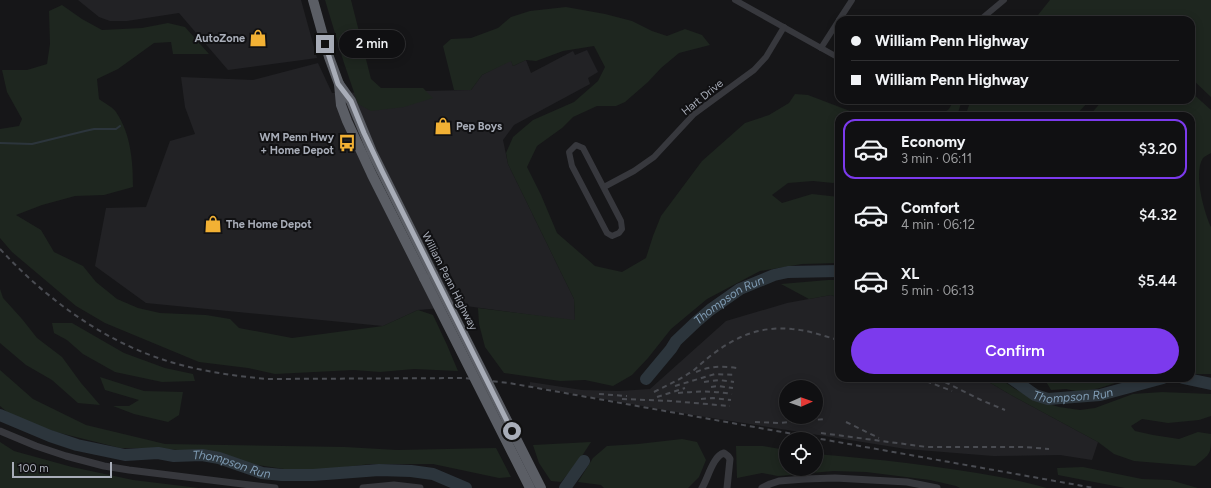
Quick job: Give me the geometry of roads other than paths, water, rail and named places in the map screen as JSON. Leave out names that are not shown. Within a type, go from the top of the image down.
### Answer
[{"type":"highway","name":"William Penn Highway","points":[[313,0],[338,84],[351,101],[372,152],[428,276],[530,488]]},
{"type":"highway","name":"William Penn Highway","points":[[428,276],[541,488]]},
{"type":"street","points":[[735,0],[835,56]]},
{"type":"street","points":[[842,16],[852,0]]},
{"type":"street","points":[[985,16],[1004,0]]},
{"type":"street","points":[[821,48],[835,26]]},
{"type":"street","name":"Hart Drive","points":[[604,187],[634,171],[654,157],[694,114],[754,70],[766,57],[784,27]]},
{"type":"street","points":[[576,145],[583,148],[604,187],[621,220],[622,229],[619,233],[612,236],[607,232],[572,166],[569,152],[576,145]]},
{"type":"street","points":[[0,431],[36,446],[104,466],[275,488]]},
{"type":"street","points":[[702,488],[716,459],[724,453],[730,459],[727,488]]},
{"type":"street","points":[[762,488],[779,481],[835,478],[907,482],[937,488]]},
{"type":"street","points":[[363,488],[394,485],[420,488]]},
{"type":"waterway","points":[[0,143],[32,144],[94,129],[116,129],[120,126]]},
{"type":"waterway","name":"Thompson Run","points":[[646,379],[676,341],[710,310],[740,289],[774,275],[788,272],[835,271]]},
{"type":"waterway","name":"Thompson Run","points":[[1195,381],[1211,384]]},
{"type":"waterway","name":"Thompson Run","points":[[1017,382],[1035,395],[1048,399],[1100,395],[1148,382]]},
{"type":"waterway","name":"Thompson Run","points":[[0,415],[50,436],[77,445],[125,455],[158,453],[174,456],[202,455],[219,458],[262,473],[282,475],[313,475],[379,470],[411,471],[433,474],[466,488]]},
{"type":"waterway","name":"Thompson Run","points":[[565,488],[584,461]]},
{"type":"railway","points":[[0,249],[38,286],[80,318],[102,332],[149,355],[197,369],[267,379],[464,378],[509,383],[1094,488]]},
{"type":"railway","points":[[654,392],[694,370],[710,356],[731,342],[740,337],[759,331],[780,328],[810,332],[835,339]]},
{"type":"railway","points":[[696,372],[716,367],[737,368]]},
{"type":"railway","points":[[675,386],[715,374],[735,375]]},
{"type":"railway","points":[[704,382],[719,380],[734,382]]},
{"type":"railway","points":[[928,382],[952,391]]},
{"type":"railway","points":[[945,382],[1005,410]]},
{"type":"railway","points":[[711,387],[718,386],[733,388]]},
{"type":"railway","points":[[657,397],[685,388]]},
{"type":"railway","points":[[678,393],[719,392],[732,394]]},
{"type":"railway","points":[[599,394],[627,396]]},
{"type":"railway","points":[[701,399],[713,398],[731,400]]},
{"type":"railway","points":[[622,399],[730,406]]},
{"type":"railway","points":[[755,422],[779,423],[825,419]]},
{"type":"railway","points":[[846,422],[879,438]]},
{"type":"railway","points":[[823,433],[927,447],[1025,447],[1049,449]]},
{"type":"place","name":"AutoZone","points":[[258,38]]},
{"type":"place","name":"Pep Boys","points":[[443,126]]},
{"type":"place","name":"WM Penn Hwy + Home Depot","points":[[347,143]]},
{"type":"place","name":"The Home Depot","points":[[213,224]]}]
